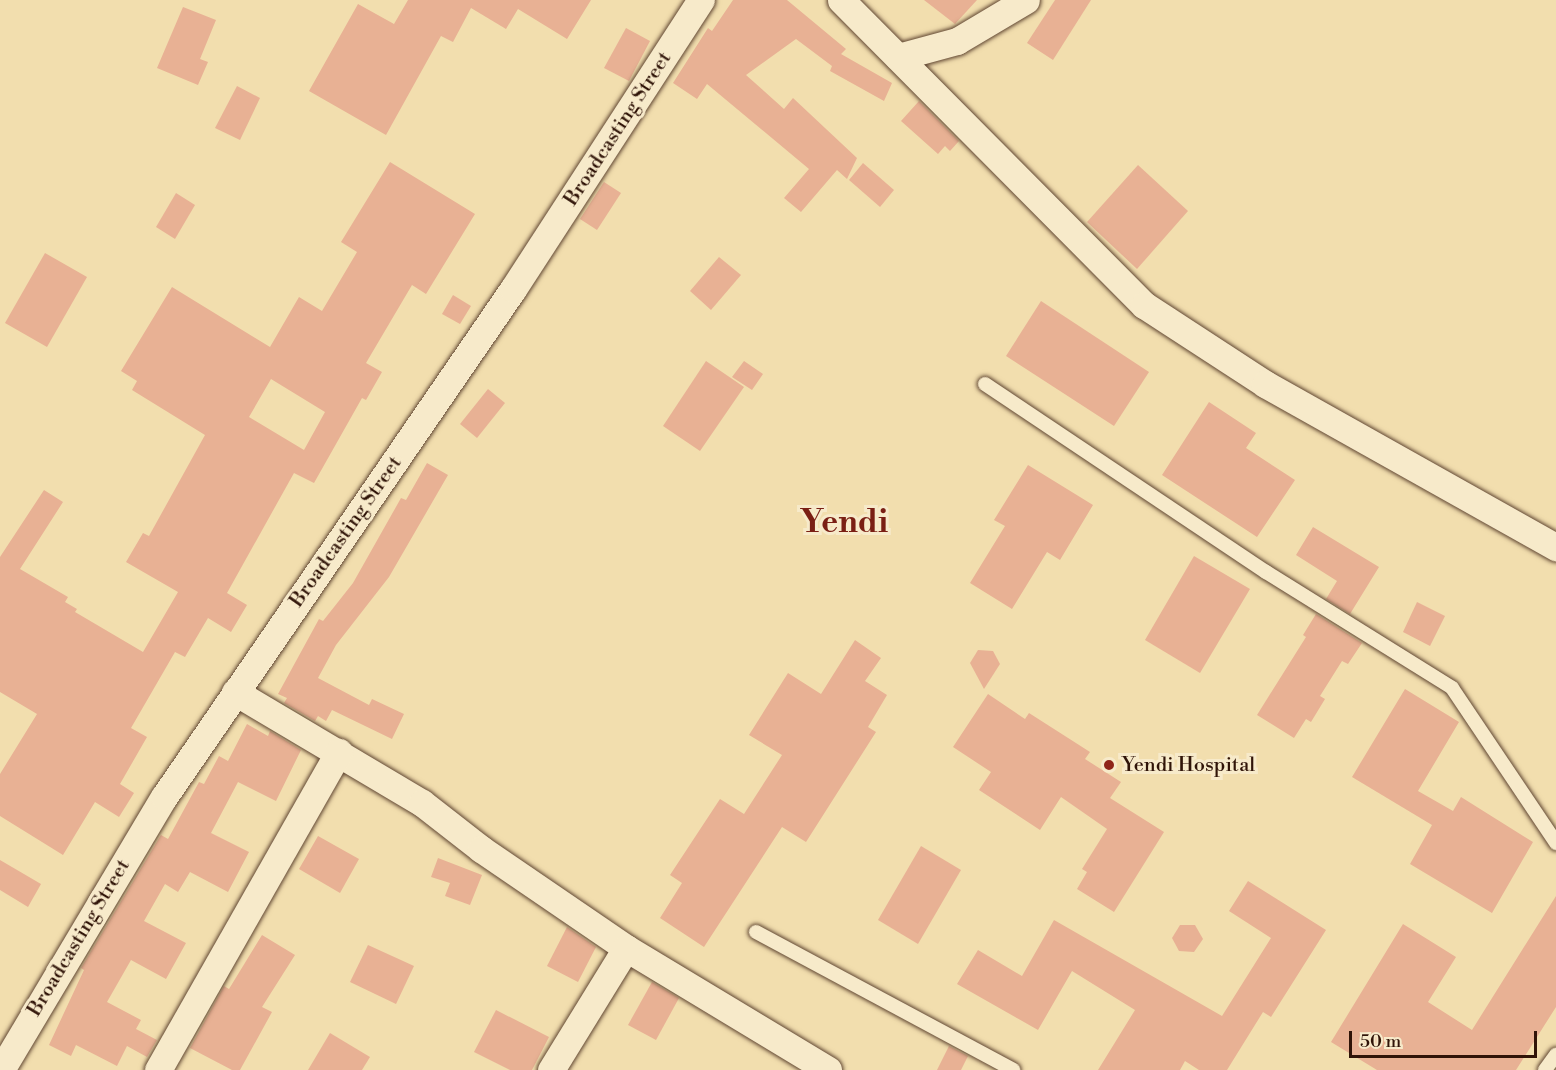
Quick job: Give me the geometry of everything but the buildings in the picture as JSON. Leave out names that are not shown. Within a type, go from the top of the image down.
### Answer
[{"type":"street","name":"Broadcasting Street","points":[[1,1070],[100,900],[235,692],[513,289],[701,0]]},
{"type":"street","points":[[841,0],[1144,305],[1265,384],[1556,547]]},
{"type":"street","points":[[898,57],[957,41],[1026,0]]},
{"type":"street","points":[[235,692],[422,803],[481,849],[626,948],[828,1070]]},
{"type":"street","points":[[158,1070],[339,752]]},
{"type":"street","points":[[550,1070],[626,948]]},
{"type":"lane","points":[[985,384],[1266,572],[1452,688],[1556,843]]},
{"type":"lane","points":[[756,932],[1013,1070]]},
{"type":"lane","points":[[1545,1070],[1556,1055]]},
{"type":"place","name":"Yendi Hospital","points":[[1109,765]]},
{"type":"district","name":"Yendi","points":[[844,522]]}]
